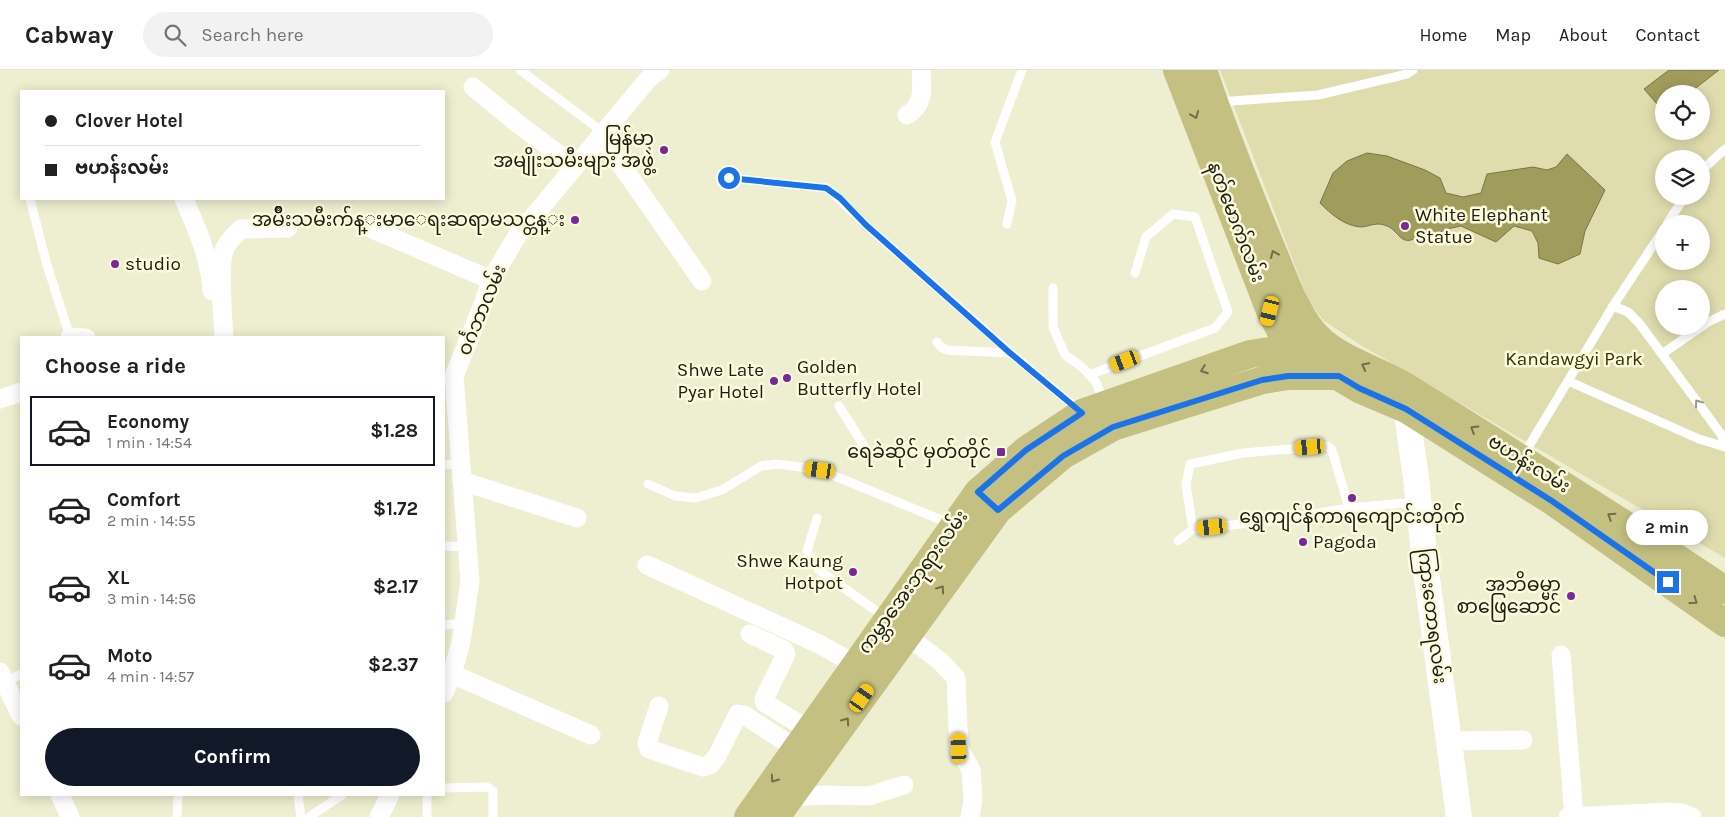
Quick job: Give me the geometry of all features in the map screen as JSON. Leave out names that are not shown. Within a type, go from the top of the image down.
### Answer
[{"type":"main road","name":"နတ်မောက်လမ်း","points":[[1177,70],[1282,305],[1328,347]]},
{"type":"main road","name":"နတ်မောက်လမ်း","points":[[1203,70],[1250,197],[1282,305]]},
{"type":"main road","points":[[1282,305],[1290,348],[1339,376]]},
{"type":"main road","points":[[1250,354],[1282,305]]},
{"type":"main road","name":"ကမ္ဘာအေးဘုရားလမ်း","points":[[748,817],[811,740],[907,636],[988,501],[1026,450],[1093,409],[1250,354],[1290,348],[1328,347]]},
{"type":"main road","name":"ဗဟန်းလမ်း","points":[[1328,347],[1404,397],[1725,623]]},
{"type":"main road","points":[[1262,380],[1290,348]]},
{"type":"main road","name":"ကမ္ဘာအေးဘုရားလမ်း","points":[[784,807],[811,740],[855,664],[954,525],[988,501],[1113,427],[1262,380],[1288,376],[1339,376]]},
{"type":"main road","name":"ဗဟန်းလမ်း","points":[[1339,376],[1359,388],[1404,397],[1522,458],[1725,590]]},
{"type":"main road","name":"ကြားတောရလမ်း","points":[[1404,397],[1458,817]]},
{"type":"street","name":"ဝင်္ဂဘာလမ်း","points":[[445,691],[452,674],[464,623],[470,581],[467,547],[455,470],[449,375],[491,280],[517,236],[650,77],[660,70]]},
{"type":"street","points":[[907,115],[911,113],[923,94],[921,70]]},
{"type":"street","points":[[472,87],[574,166]]},
{"type":"street","points":[[602,134],[702,281]]},
{"type":"street","points":[[184,200],[203,244],[211,275],[211,336]]},
{"type":"street","points":[[224,336],[221,262],[227,244],[242,229],[288,228]]},
{"type":"street","points":[[370,228],[491,280]]},
{"type":"street","points":[[1,396],[20,392]]},
{"type":"street","points":[[455,470],[577,518]]},
{"type":"street","points":[[647,565],[819,644],[855,664]]},
{"type":"street","points":[[750,634],[784,650],[786,654],[764,699],[765,703],[811,740]]},
{"type":"street","points":[[907,636],[940,660],[956,678],[959,748],[971,770],[973,800],[970,817]]},
{"type":"street","points":[[1561,654],[1571,817],[1669,812],[1682,813],[1692,817]]},
{"type":"street","points":[[452,674],[591,735]]},
{"type":"street","points":[[9,676],[20,713]]},
{"type":"street","points":[[659,706],[648,743],[649,749],[702,767],[711,764],[717,756],[738,714],[811,740]]},
{"type":"street","points":[[1448,741],[1524,740]]},
{"type":"street","points":[[784,807],[826,795],[869,796],[904,785]]},
{"type":"street","points":[[60,796],[70,817]]},
{"type":"street","points":[[379,817],[390,796]]},
{"type":"lane","points":[[520,70],[602,134]]},
{"type":"lane","points":[[1007,224],[1012,201],[995,142],[1022,70]]},
{"type":"lane","points":[[1214,102],[1318,96],[1407,74],[1414,70]]},
{"type":"lane","points":[[1710,163],[1725,149]]},
{"type":"lane","points":[[729,178],[826,188],[840,198],[866,225],[1010,353],[1093,409],[1096,382],[1065,355],[1053,327],[1053,288]]},
{"type":"lane","points":[[30,200],[47,266],[78,336]]},
{"type":"lane","points":[[1090,375],[1215,328],[1228,312],[1194,217],[1173,214],[1146,237],[1135,274]]},
{"type":"lane","points":[[1522,458],[1613,306],[1655,243]]},
{"type":"lane","points":[[1613,306],[1628,312],[1662,354],[1720,434],[1725,446]]},
{"type":"lane","points":[[1662,354],[1708,322],[1725,314]]},
{"type":"lane","points":[[937,342],[947,350],[1010,353]]},
{"type":"lane","points":[[1568,381],[1698,440],[1725,446]]},
{"type":"lane","points":[[839,406],[864,446]]},
{"type":"lane","points":[[1193,530],[1186,485],[1190,464],[1243,453],[1327,446],[1332,450],[1349,508]]},
{"type":"lane","points":[[648,484],[675,496],[695,498],[722,490],[761,466],[778,464],[820,470],[954,525]]},
{"type":"lane","points":[[1178,541],[1193,530],[1270,521],[1349,508],[1419,502]]},
{"type":"lane","points":[[818,518],[807,551],[819,570],[887,618]]},
{"type":"lane","points":[[445,546],[467,547]]},
{"type":"lane","points":[[445,625],[464,623]]},
{"type":"lane","points":[[445,788],[488,788],[493,791],[493,817]]},
{"type":"lane","points":[[177,817],[178,796]]},
{"type":"lane","points":[[298,796],[301,817]]},
{"type":"lane","points":[[310,817],[341,796]]},
{"type":"lane","points":[[426,796],[426,817]]},
{"type":"green space","name":"Kandawgyi Park","points":[[1220,70],[1669,70],[1644,89],[1655,101],[1655,140],[1710,140],[1710,85],[1700,85],[1719,70],[1725,70],[1725,558],[1359,344],[1323,320],[1309,302]],"holes":[[[1532,167],[1547,170],[1556,167],[1585,231],[1580,254],[1538,243],[1532,231],[1514,226],[1496,242],[1461,226],[1436,234],[1423,232],[1417,239],[1397,236],[1383,225],[1359,226],[1342,221],[1320,203],[1440,178],[1446,193],[1463,197],[1481,193],[1487,174]]]},
{"type":"shaded area","points":[[1669,70],[1719,70],[1700,85],[1655,85],[1655,102],[1644,89]]},
{"type":"shaded area","points":[[1367,153],[1387,156],[1425,170],[1440,178],[1446,193],[1463,197],[1481,193],[1487,174],[1533,167],[1547,170],[1556,167],[1567,154],[1605,190],[1585,231],[1580,254],[1558,264],[1539,258],[1538,243],[1532,231],[1514,226],[1496,242],[1461,226],[1436,234],[1423,232],[1416,238],[1405,240],[1384,225],[1360,227],[1343,221],[1320,203],[1333,173],[1347,161]]},
{"type":"place","name":"မြန်မာ့ အမျိုးသမီးများ အဖွဲ့","points":[[664,150]]},
{"type":"place","name":"အမ်ိဳးသမီးက်န္းမာေရးဆရာမသင္တန္း","points":[[575,220]]},
{"type":"place","name":"White Elephant Statue","points":[[1405,226]]},
{"type":"place","name":"studio","points":[[115,264]]},
{"type":"place","name":"Golden Butterfly Hotel","points":[[787,378]]},
{"type":"place","name":"Shwe Late Pyar Hotel","points":[[774,381]]},
{"type":"place","name":"ရေခဲဆိုင် မှတ်တိုင်","points":[[1001,452]]},
{"type":"place","name":"ရွှေကျင်နိကာရကျောင်းတိုက်","points":[[1352,498]]},
{"type":"place","name":"Pagoda","points":[[1303,542]]},
{"type":"place","name":"Shwe Kaung Hotpot","points":[[853,572]]},
{"type":"place","name":"အဘိဓမ္မာ စာဖြေဆောင်","points":[[1571,596]]},
{"type":"route","points":[[729,178],[826,188],[840,198],[866,225],[1010,353],[1082,413],[1026,450],[978,492],[998,510],[1063,456],[1113,427],[1262,380],[1288,376],[1339,376],[1359,388],[1406,409],[1552,501],[1668,582]]}]
